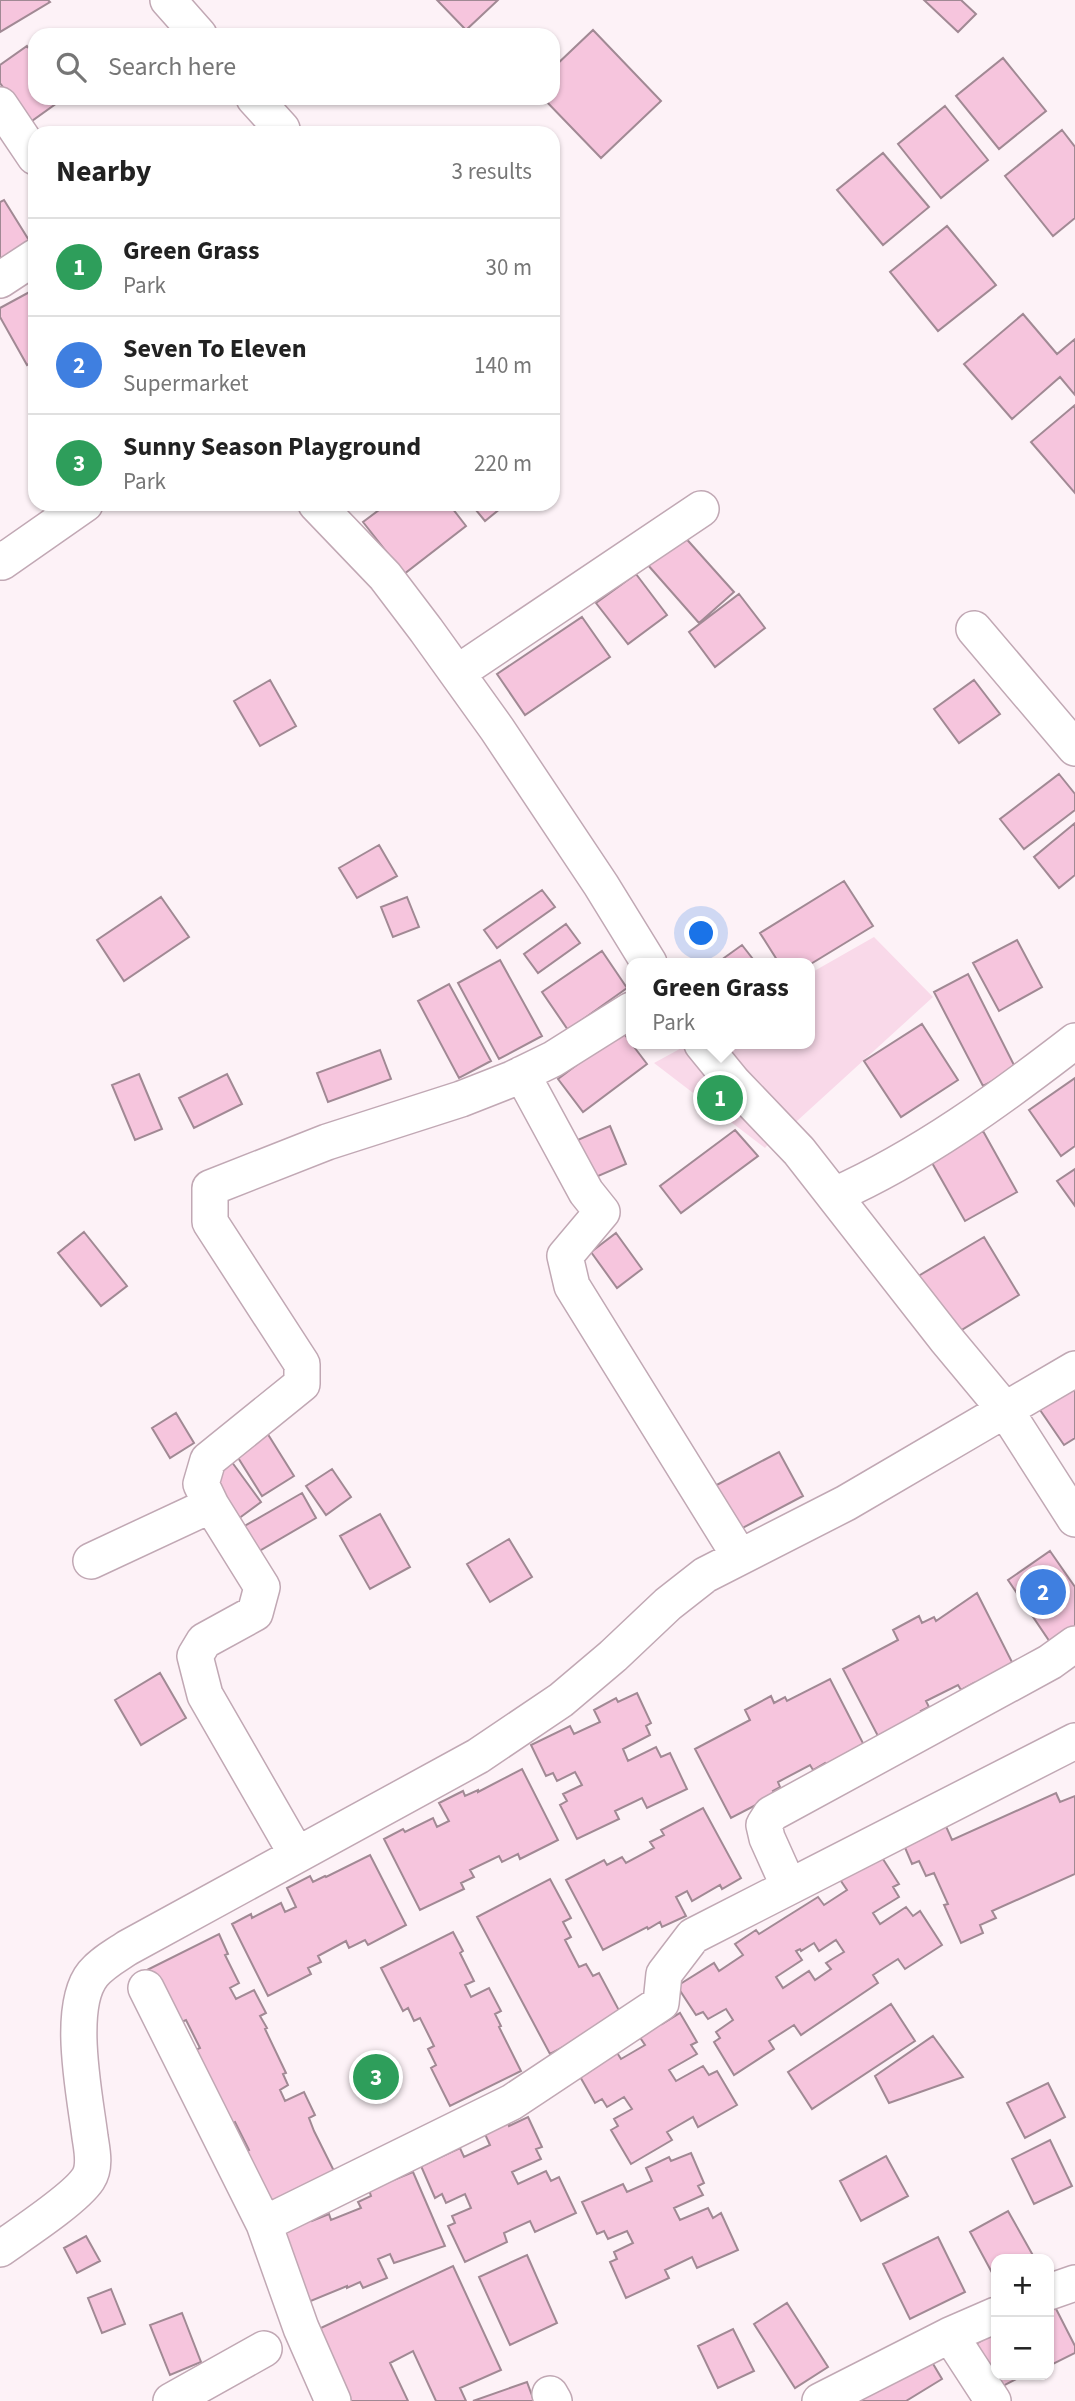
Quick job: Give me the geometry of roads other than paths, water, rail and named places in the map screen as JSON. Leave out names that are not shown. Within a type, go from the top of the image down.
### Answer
[{"type":"street","points":[[168,0],[193,28]]},
{"type":"street","points":[[260,105],[278,126]]},
{"type":"street","points":[[0,106],[28,147]]},
{"type":"street","points":[[0,280],[28,262]]},
{"type":"street","points":[[457,673],[701,509]]},
{"type":"street","points":[[0,559],[2,562],[75,511]]},
{"type":"street","points":[[323,511],[385,576],[457,673],[601,885],[646,958]]},
{"type":"street","points":[[974,629],[1075,748]]},
{"type":"street","points":[[297,1855],[205,1695],[195,1656],[204,1641],[255,1613],[262,1587],[201,1484],[208,1460],[302,1384],[302,1363],[210,1222],[210,1188],[327,1142],[461,1099],[553,1059],[626,1013]]},
{"type":"street","points":[[835,1195],[884,1171],[955,1128],[1075,1041]]},
{"type":"street","points":[[706,1049],[733,1082],[799,1151],[1006,1411],[1075,1519]]},
{"type":"street","points":[[522,1073],[586,1192],[602,1212],[565,1256],[572,1286],[740,1557]]},
{"type":"street","points":[[0,2249],[65,2200],[89,2178],[92,2155],[78,2010],[82,1991],[93,1974],[127,1948],[478,1756],[561,1700],[691,1585],[846,1503],[1075,1369]]},
{"type":"street","points":[[91,1561],[211,1505]]},
{"type":"street","points":[[789,1887],[767,1838],[764,1825],[771,1814],[1072,1652]]},
{"type":"street","points":[[264,2224],[512,2102],[661,2003],[664,1974],[693,1936],[1075,1741]]},
{"type":"street","points":[[146,1989],[264,2224],[301,2328],[333,2401]]},
{"type":"street","points":[[1054,2290],[1075,2283]]},
{"type":"street","points":[[820,2401],[991,2317]]},
{"type":"street","points":[[950,2335],[993,2401]]},
{"type":"street","points":[[171,2401],[264,2349]]},
{"type":"place","name":"Green Grass","points":[[720,1098]]},
{"type":"place","name":"Seven To Eleven","points":[[1043,1592]]},
{"type":"place","name":"Sunny Season Playground","points":[[376,2077]]}]
